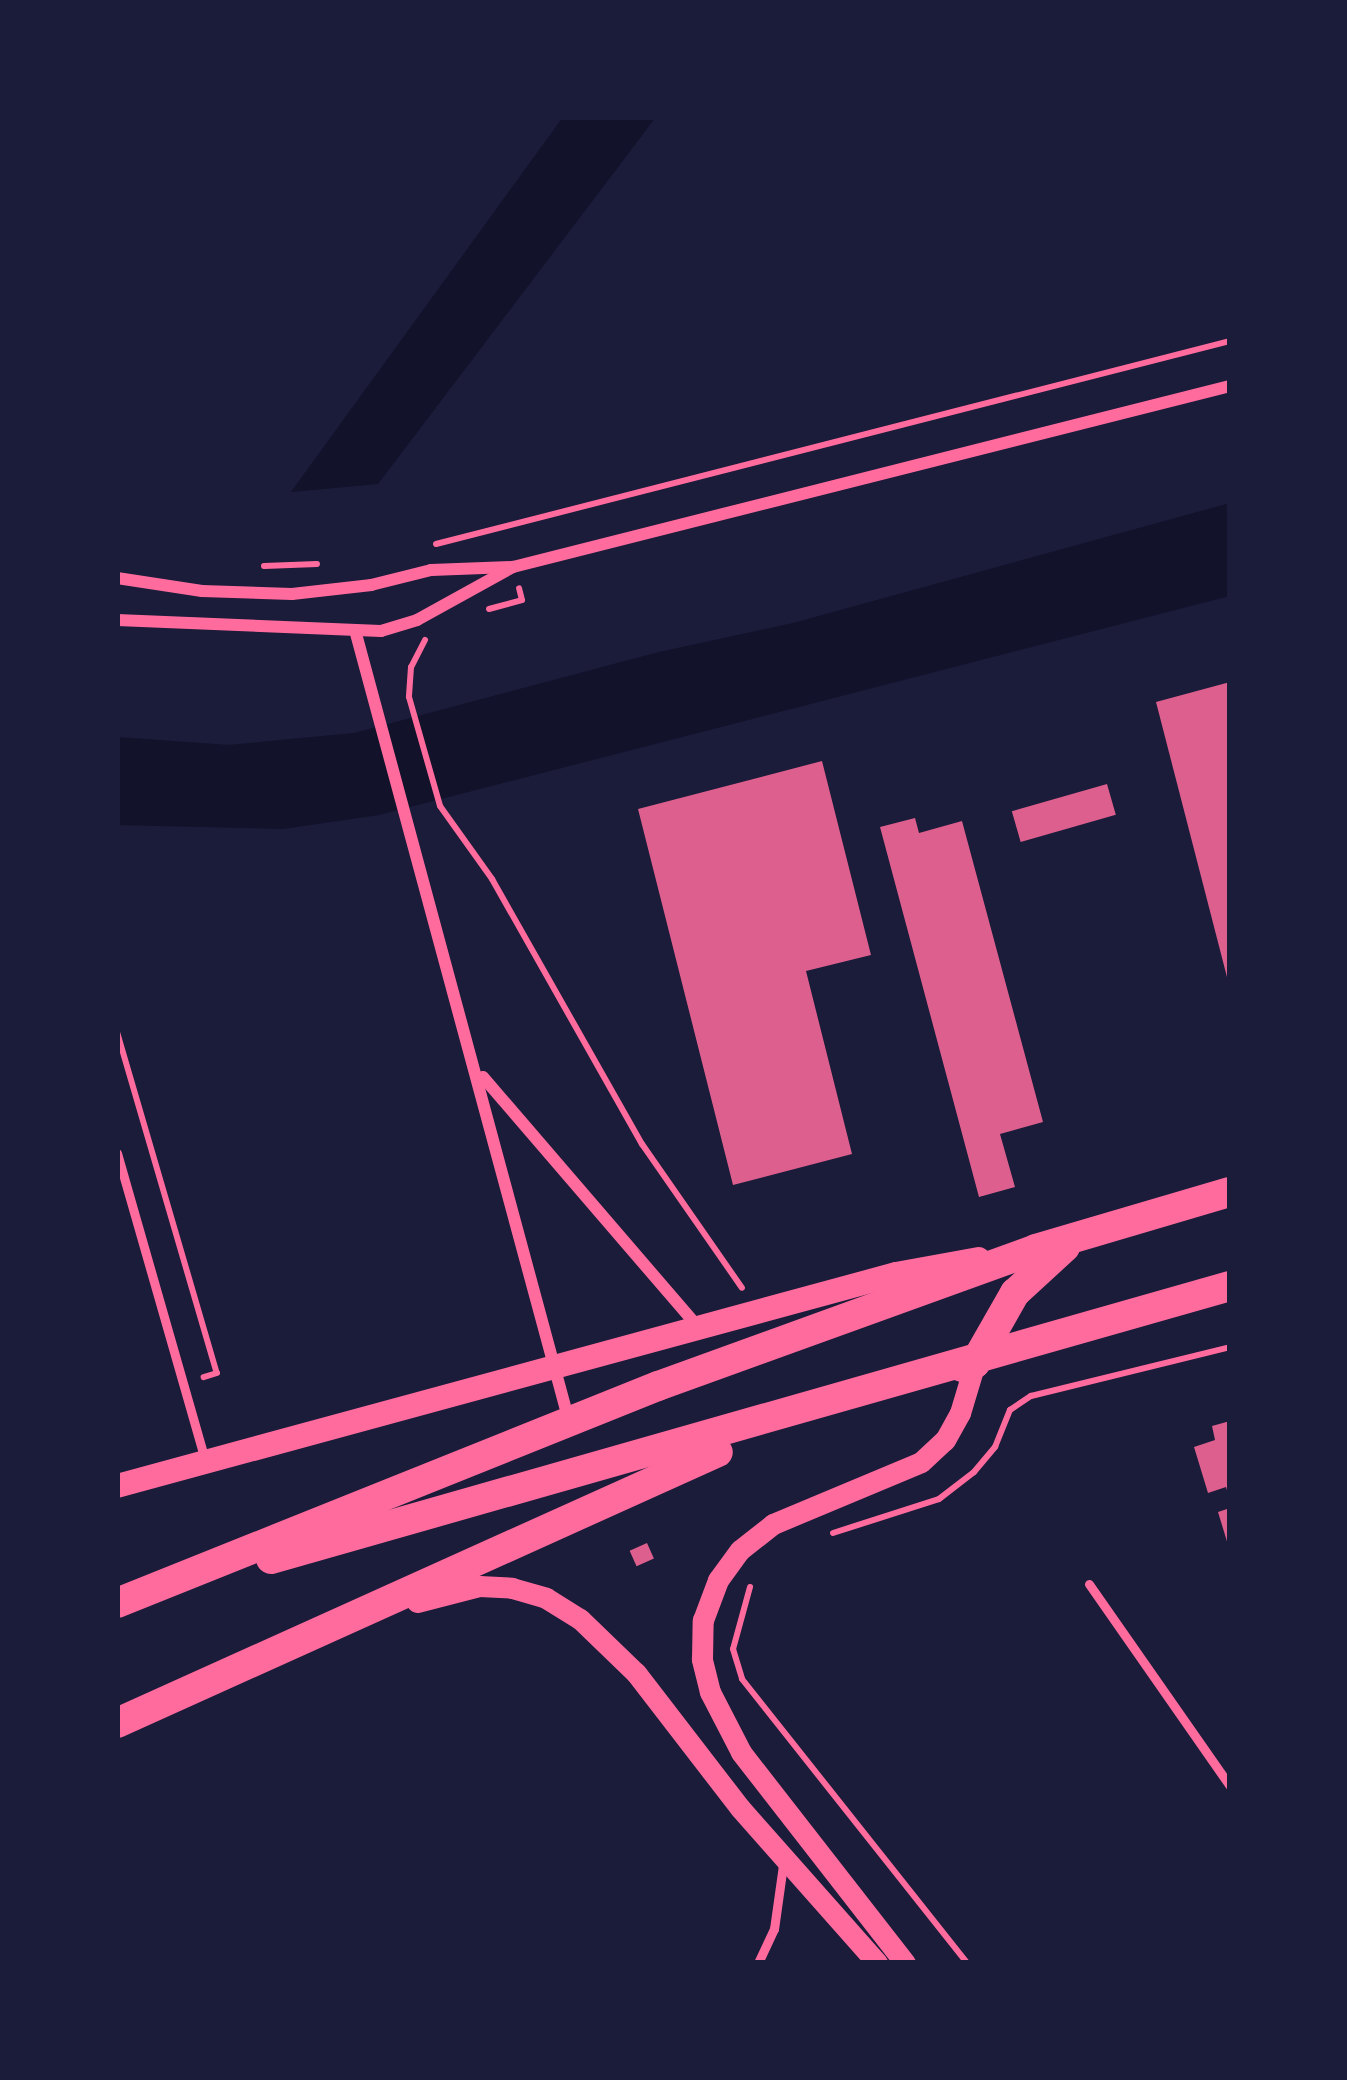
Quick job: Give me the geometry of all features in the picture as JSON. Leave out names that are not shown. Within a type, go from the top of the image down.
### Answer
[{"type":"main road","points":[[119,1602],[569,1422],[1036,1249],[1230,1192]]},
{"type":"main road","points":[[117,1724],[186,1688],[693,1461],[974,1363],[1015,1293],[1079,1235]]},
{"type":"main road","points":[[117,1486],[896,1274],[1036,1249]]},
{"type":"main road","points":[[119,1602],[974,1363],[1230,1286]]},
{"type":"street","points":[[117,578],[225,593],[292,594],[336,591],[431,570],[513,567],[1230,386]]},
{"type":"street","points":[[117,620],[381,631],[417,620],[513,567]]},
{"type":"street","points":[[355,631],[569,1422]]},
{"type":"street","points":[[478,1072],[698,1327]]},
{"type":"street","points":[[905,1963],[741,1752],[710,1692],[702,1659],[703,1620],[718,1580],[740,1550],[773,1524],[921,1462],[945,1440],[960,1413],[974,1363]]},
{"type":"street","points":[[186,1688],[440,1593],[479,1586],[512,1588],[546,1598],[610,1644],[784,1859],[877,1963]]},
{"type":"lane","points":[[117,1153],[206,1460]]},
{"type":"lane","points":[[1089,1584],[1230,1786]]},
{"type":"lane","points":[[758,1963],[774,1928],[784,1859]]},
{"type":"path","points":[[424,547],[1230,341]]},
{"type":"path","points":[[260,566],[327,563]]},
{"type":"path","points":[[409,697],[448,819],[492,879],[642,1144],[747,1295]]},
{"type":"path","points":[[117,1032],[217,1373],[183,1382]]},
{"type":"path","points":[[818,1538],[939,1499],[974,1472],[995,1447],[1010,1410],[1030,1396],[1230,1347]]},
{"type":"path","points":[[752,1580],[733,1649],[742,1678],[967,1963]]},
{"type":"shaded area","points":[[563,117],[656,117],[378,484],[291,492]]},
{"type":"shaded area","points":[[1230,503],[1230,596],[379,815],[283,829],[117,825],[117,737],[229,745],[354,733],[659,652],[793,623]]},
{"type":"building","points":[[1230,682],[1230,981],[1228,981],[1156,702]]},
{"type":"building","points":[[822,761],[871,955],[806,971],[852,1154],[733,1185],[638,809]]},
{"type":"building","points":[[1107,784],[1116,815],[1021,842],[1012,811]]},
{"type":"building","points":[[915,818],[919,833],[962,821],[1043,1122],[1000,1134],[1015,1187],[979,1197],[880,827]]},
{"type":"building","points":[[1230,1421],[1229,1497],[1226,1487],[1208,1493],[1194,1447],[1215,1440],[1212,1426]]},
{"type":"building","points":[[1230,1508],[1230,1548],[1229,1548],[1218,1512]]},
{"type":"building","points":[[647,1543],[654,1559],[637,1566],[630,1551]]}]
